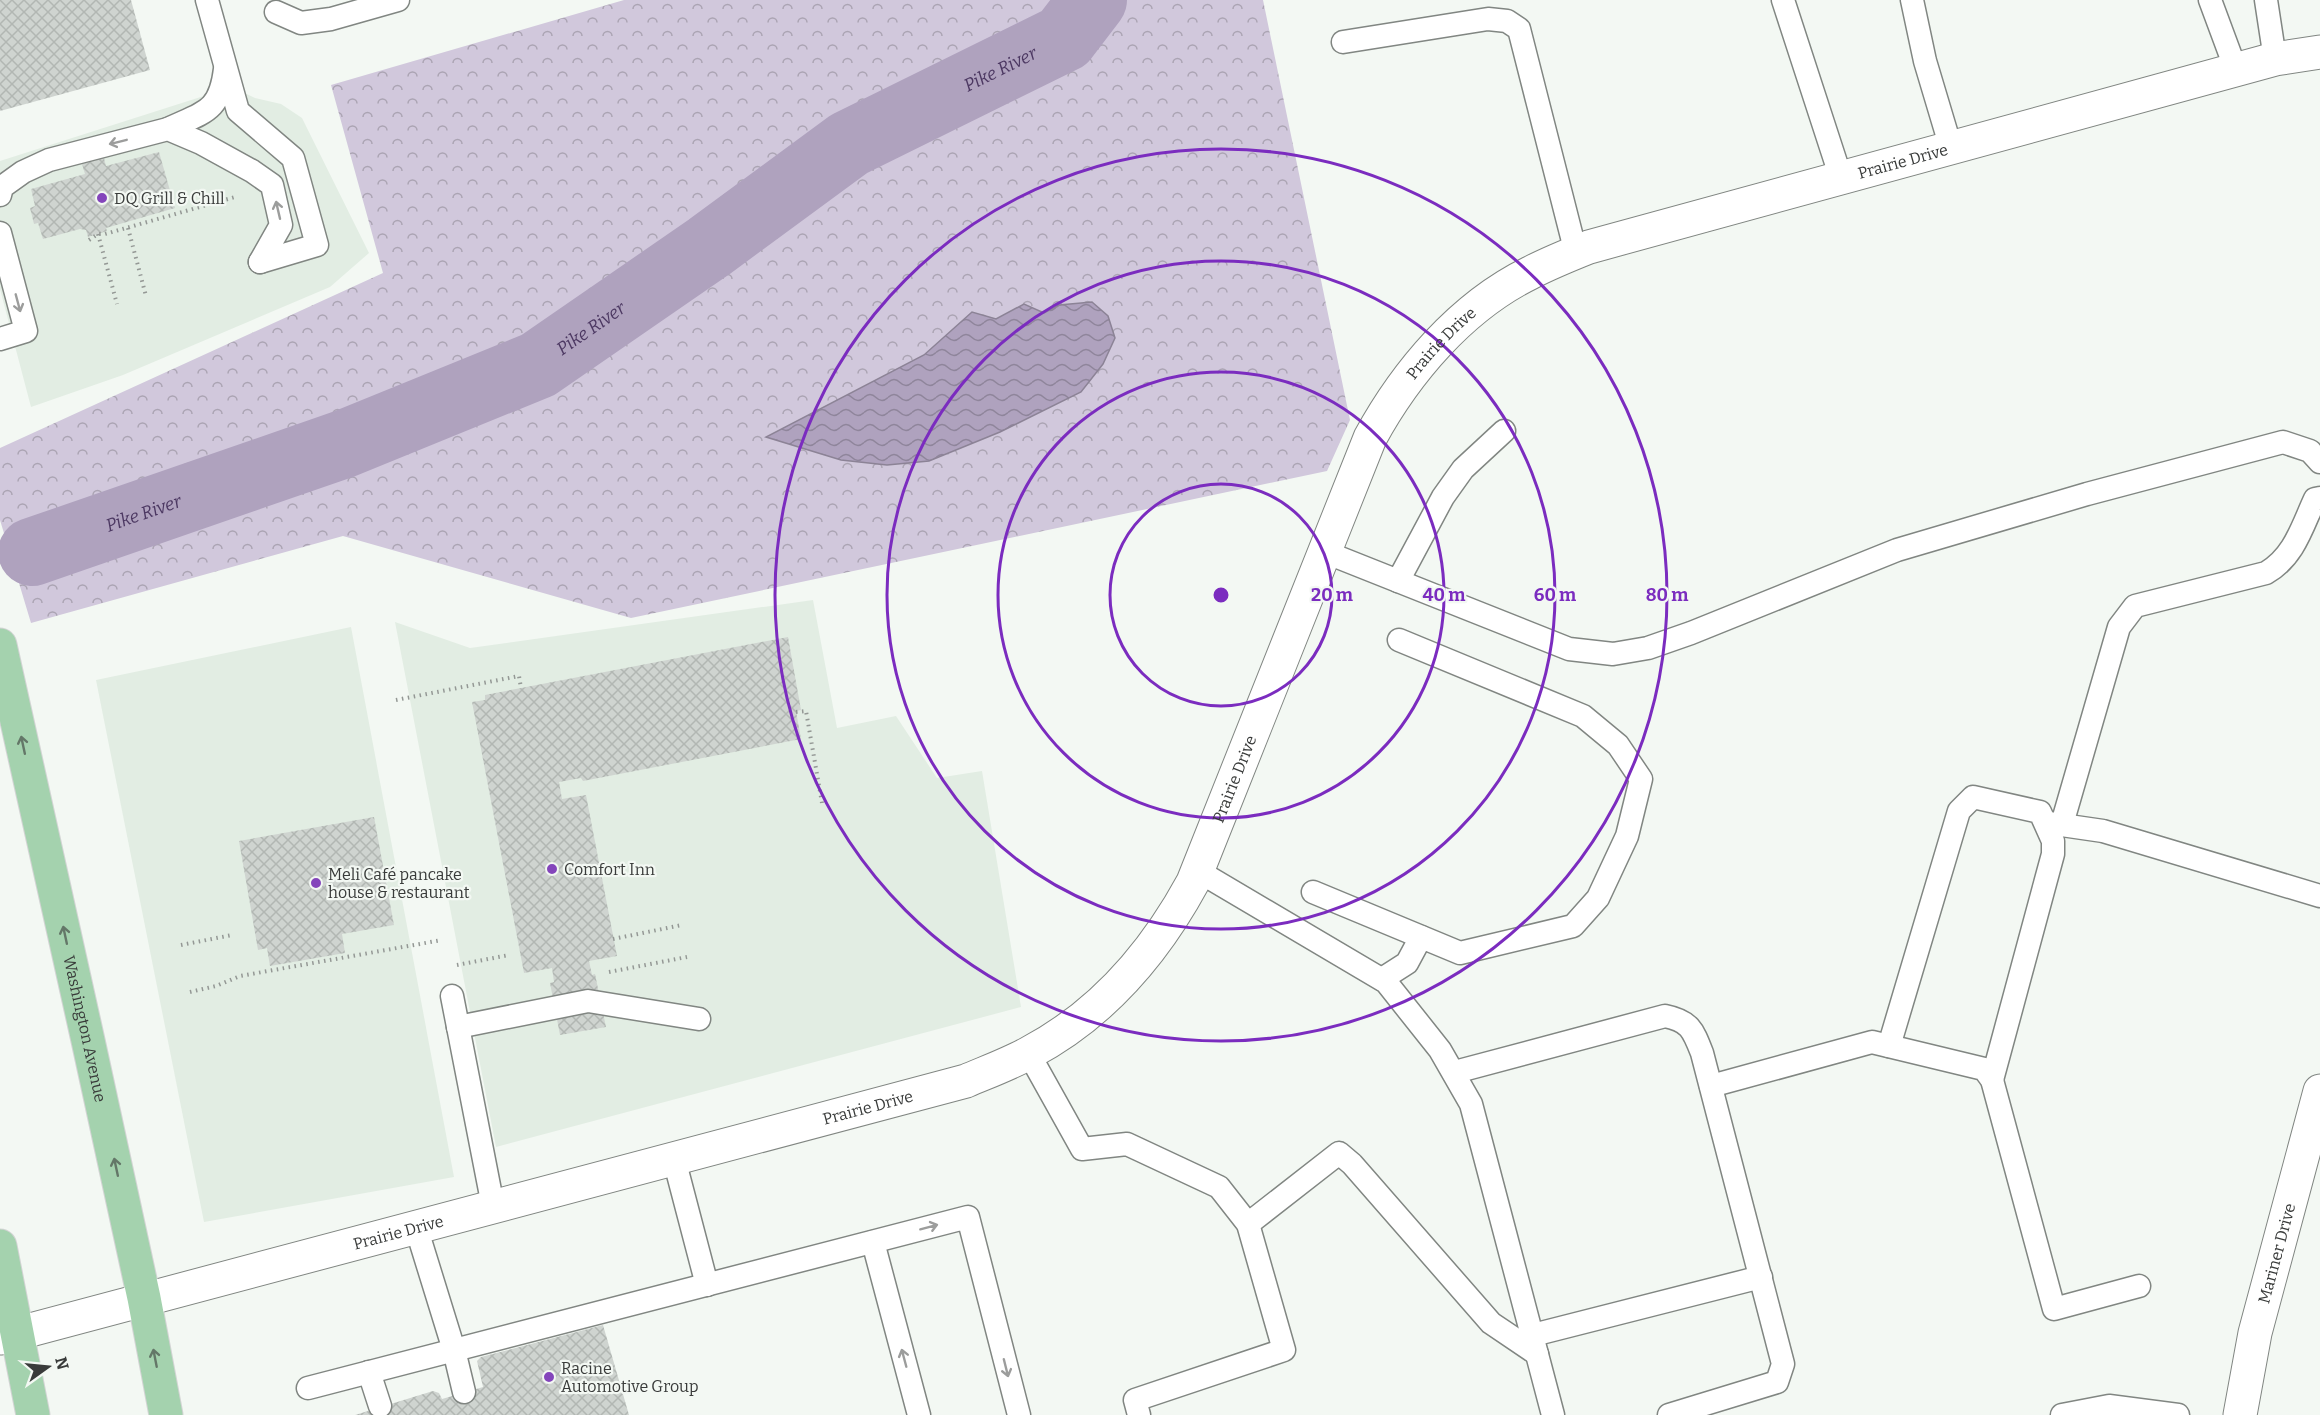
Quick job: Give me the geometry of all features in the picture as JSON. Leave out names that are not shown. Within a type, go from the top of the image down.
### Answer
[{"type":"main road","name":"Washington Avenue","points":[[0,645],[144,1298],[166,1415]]},
{"type":"main road","points":[[0,1246],[8,1335],[33,1415]]},
{"type":"street","name":"Prairie Drive","points":[[8,1335],[966,1081],[1029,1054],[1086,1016],[1136,968],[1177,912],[1198,871],[1370,438],[1386,409],[1425,356],[1473,310],[1528,273],[1576,253],[2274,59],[2320,52]]},
{"type":"street","name":"Mariner Drive","points":[[2240,1415],[2255,1333],[2309,1168],[2320,1091]]},
{"type":"lane","points":[[168,129],[201,143],[252,171],[272,185],[281,225],[260,262],[317,245],[293,158],[238,111],[207,0]]},
{"type":"lane","points":[[276,12],[301,23],[331,19],[398,0]]},
{"type":"lane","points":[[1783,0],[1841,178]]},
{"type":"lane","points":[[1912,0],[1925,61],[1951,148]]},
{"type":"lane","points":[[2210,0],[2236,70]]},
{"type":"lane","points":[[2266,0],[2274,59]]},
{"type":"lane","points":[[1342,42],[1488,19],[1507,21],[1519,29],[1576,253]]},
{"type":"lane","points":[[0,195],[2,187],[23,172],[49,160],[168,129],[213,108],[223,89],[226,64]]},
{"type":"lane","points":[[0,233],[26,331],[0,339]]},
{"type":"lane","points":[[1398,581],[1443,497],[1463,469],[1504,431]]},
{"type":"lane","points":[[1325,552],[1569,650],[1613,654],[1648,648],[1691,633],[1897,550],[2086,494],[2283,442],[2310,451],[2320,462]]},
{"type":"lane","points":[[1992,1080],[2053,854],[2054,824],[2119,627],[2135,606],[2266,573],[2280,565],[2288,555],[2315,499],[2320,498]]},
{"type":"lane","points":[[1313,892],[1460,953],[1573,926],[1598,898],[1627,836],[1641,779],[1618,745],[1583,716],[1399,640]]},
{"type":"lane","points":[[1888,1046],[1959,811],[1973,797],[2040,812],[2054,824],[2103,831],[2320,896]]},
{"type":"lane","points":[[1198,871],[1382,979],[1416,1017],[1455,1072],[1471,1104],[1553,1415]]},
{"type":"lane","points":[[1382,979],[1407,963],[1421,937]]},
{"type":"lane","points":[[452,996],[493,1206]]},
{"type":"lane","points":[[458,1027],[588,1001],[699,1019]]},
{"type":"lane","points":[[1455,1072],[1665,1016],[1682,1019],[1693,1030],[1711,1086],[1783,1364],[1777,1382],[1669,1415]]},
{"type":"lane","points":[[1711,1086],[1872,1042],[1984,1069],[1992,1080],[2054,1310],[2139,1286]]},
{"type":"lane","points":[[1029,1054],[1082,1149],[1127,1144],[1168,1162],[1219,1187],[1248,1224],[1284,1350],[1135,1400],[1139,1415]]},
{"type":"lane","points":[[1248,1224],[1339,1153],[1352,1164],[1491,1323],[1535,1345],[1761,1277]]},
{"type":"lane","points":[[674,1159],[707,1285]]},
{"type":"lane","points":[[308,1388],[454,1350],[589,1322],[707,1285],[968,1217],[1018,1415]]},
{"type":"lane","points":[[416,1227],[465,1392]]},
{"type":"lane","points":[[873,1242],[919,1415]]},
{"type":"lane","points":[[369,1372],[380,1406]]},
{"type":"lane","points":[[2062,1415],[2109,1406],[2178,1415]]},
{"type":"path","points":[[89,240],[98,234],[128,228],[237,196]]},
{"type":"path","points":[[128,228],[146,296]]},
{"type":"path","points":[[98,234],[117,304]]},
{"type":"path","points":[[396,700],[519,676],[520,688]]},
{"type":"path","points":[[796,712],[806,711],[822,803]]},
{"type":"path","points":[[614,939],[682,926]]},
{"type":"path","points":[[181,945],[232,935]]},
{"type":"path","points":[[190,992],[216,986],[240,976],[326,958],[442,940]]},
{"type":"path","points":[[447,967],[509,955]]},
{"type":"path","points":[[630,968],[687,957]]},
{"type":"shaded area","points":[[232,87],[255,98],[281,104],[302,118],[369,253],[330,287],[123,375],[31,407],[0,289],[0,161]]},
{"type":"shaded area","points":[[813,600],[837,728],[896,716],[937,778],[982,771],[1021,1007],[496,1147],[395,622],[470,648]]},
{"type":"shaded area","points":[[351,627],[454,1177],[204,1222],[96,680]]},
{"type":"green space","points":[[624,0],[1263,0],[1350,420],[1327,471],[631,618],[343,536],[31,623],[0,520],[0,448],[383,273],[331,85]]},
{"type":"water","points":[[1092,302],[1108,316],[1115,338],[1103,364],[1081,392],[1000,432],[929,461],[887,465],[841,460],[766,437],[924,355],[972,312],[996,319],[1024,304],[1044,313],[1059,305]]},
{"type":"building","points":[[0,0],[131,0],[150,70],[0,111]]},
{"type":"building","name":"DQ Grill & Chill","points":[[159,152],[175,208],[106,228],[107,231],[88,237],[86,230],[80,229],[43,239],[38,223],[34,224],[30,208],[35,206],[31,189],[85,174],[82,164],[104,158],[106,166]]},
{"type":"building","name":"Comfort Inn","points":[[788,637],[801,710],[796,711],[801,739],[583,781],[581,778],[559,782],[562,799],[586,795],[617,956],[589,961],[592,975],[595,974],[606,1027],[560,1035],[550,983],[554,982],[552,968],[524,973],[472,702],[485,700],[485,695]]},
{"type":"building","name":"Meli Café pancake house & restaurant","points":[[374,817],[394,925],[342,934],[345,953],[270,966],[267,948],[258,950],[239,841]]},
{"type":"building","name":"Racine Automotive Group","points":[[603,1325],[629,1415],[355,1415],[433,1391],[439,1393],[442,1399],[483,1387],[477,1361],[481,1357]]},
{"type":"waterway","name":"Pike River","points":[[32,552],[344,444],[538,365],[709,247],[849,144],[1064,38],[1093,0]]},
{"type":"place","name":"DQ Grill & Chill","points":[[102,198]]},
{"type":"place","name":"Comfort Inn","points":[[552,869]]},
{"type":"place","name":"Meli Café pancake house & restaurant","points":[[316,883]]},
{"type":"place","name":"Racine Automotive Group","points":[[549,1377]]}]
